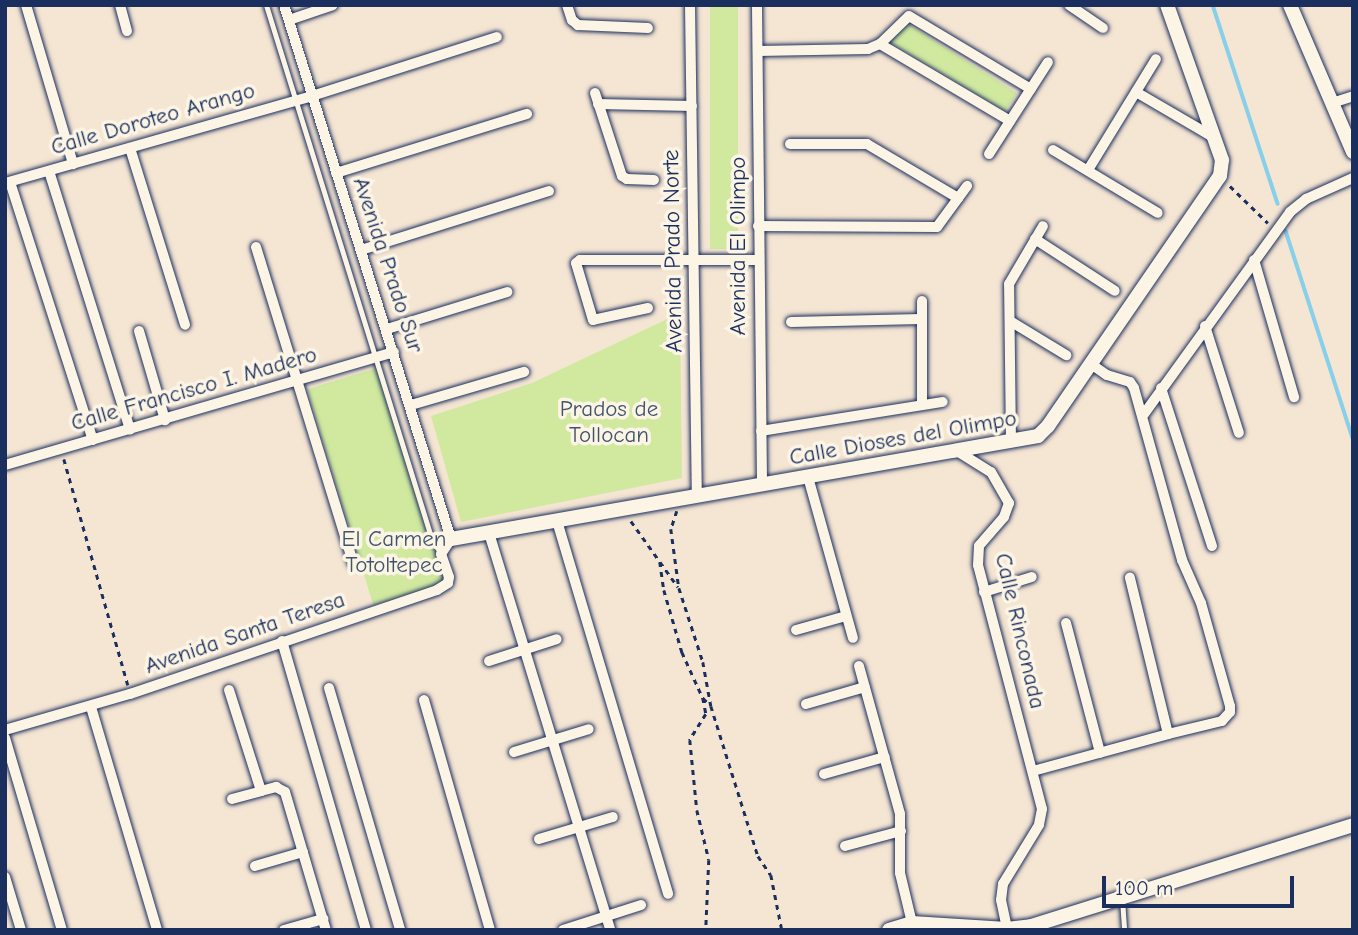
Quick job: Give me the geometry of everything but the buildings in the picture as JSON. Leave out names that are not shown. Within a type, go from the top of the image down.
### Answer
[{"type":"main road","points":[[1167,5],[1222,160],[1220,176]]},
{"type":"main road","points":[[1290,5],[1353,152]]},
{"type":"main road","name":"Calle Dioses del Olimpo","points":[[451,539],[1031,438],[1044,431],[1220,176]]},
{"type":"main road","points":[[889,930],[912,923],[973,928],[1031,928],[1352,827]]},
{"type":"street","points":[[26,5],[73,164]]},
{"type":"street","points":[[120,5],[127,31]]},
{"type":"street","name":"Avenida Prado Sur","points":[[284,5],[451,539]]},
{"type":"street","points":[[289,20],[333,5]]},
{"type":"street","points":[[567,5],[572,20],[578,25],[648,28]]},
{"type":"street","name":"Avenida Prado Norte","points":[[690,5],[693,260],[690,497]]},
{"type":"street","name":"Avenida El Olimpo","points":[[757,5],[762,486]]},
{"type":"street","points":[[1075,7],[1103,28]]},
{"type":"street","points":[[758,51],[861,50],[880,44],[905,18],[914,17],[1031,89]]},
{"type":"street","name":"Calle Doroteo Arango","points":[[9,184],[296,101],[497,37]]},
{"type":"street","points":[[880,44],[1010,121]]},
{"type":"street","points":[[1088,170],[1156,60]]},
{"type":"street","points":[[989,154],[1048,62]]},
{"type":"street","points":[[1136,92],[1213,137]]},
{"type":"street","points":[[1332,103],[1353,96]]},
{"type":"street","points":[[654,180],[626,179],[622,176],[596,99],[692,106]]},
{"type":"street","points":[[337,173],[527,114]]},
{"type":"street","points":[[790,144],[867,144],[958,198]]},
{"type":"street","points":[[130,148],[185,325]]},
{"type":"street","points":[[1053,150],[1158,213]]},
{"type":"street","points":[[48,171],[130,430]]},
{"type":"street","points":[[1144,414],[1275,230],[1297,205],[1353,178]]},
{"type":"street","points":[[9,184],[93,440]]},
{"type":"street","points":[[758,226],[937,227],[967,186]]},
{"type":"street","points":[[361,250],[549,191]]},
{"type":"street","points":[[1011,442],[1009,284],[1043,226]]},
{"type":"street","points":[[1035,239],[1115,290]]},
{"type":"street","points":[[256,247],[353,563]]},
{"type":"street","points":[[648,308],[593,320],[576,263],[758,260]]},
{"type":"street","points":[[1254,260],[1294,397]]},
{"type":"street","points":[[387,329],[507,292]]},
{"type":"street","points":[[922,301],[922,405]]},
{"type":"street","points":[[791,321],[921,319]]},
{"type":"street","points":[[1010,321],[1066,355]]},
{"type":"street","points":[[1205,326],[1239,433]]},
{"type":"street","points":[[139,331],[166,420]]},
{"type":"street","name":"Calle Francisco I. Madero","points":[[5,465],[394,352]]},
{"type":"street","points":[[1033,771],[1167,731],[1222,721],[1230,712],[1201,603],[1182,560],[1144,414],[1130,382],[1107,375],[1091,364]]},
{"type":"street","points":[[411,405],[524,372]]},
{"type":"street","points":[[1161,388],[1212,546]]},
{"type":"street","points":[[761,431],[943,402]]},
{"type":"street","name":"Calle Rinconada","points":[[957,451],[991,472],[1009,503],[1004,517],[979,546],[978,565],[1033,771],[1042,817],[1003,884],[1001,900],[1007,929]]},
{"type":"street","points":[[808,477],[853,638]]},
{"type":"street","points":[[557,522],[668,894]]},
{"type":"street","points":[[489,533],[610,930]]},
{"type":"street","points":[[440,554],[451,539]]},
{"type":"street","name":"Avenida Santa Teresa","points":[[5,730],[130,694],[444,587],[449,577],[440,554]]},
{"type":"street","points":[[985,592],[1032,577]]},
{"type":"street","points":[[1130,578],[1167,731]]},
{"type":"street","points":[[796,630],[846,617]]},
{"type":"street","points":[[1066,623],[1100,753]]},
{"type":"street","points":[[489,661],[557,639]]},
{"type":"street","points":[[282,641],[366,930]]},
{"type":"street","points":[[859,666],[900,814],[900,873],[912,923]]},
{"type":"street","points":[[806,704],[865,687]]},
{"type":"street","points":[[329,688],[400,930]]},
{"type":"street","points":[[229,690],[261,791]]},
{"type":"street","points":[[424,700],[490,930]]},
{"type":"street","points":[[91,706],[157,930]]},
{"type":"street","points":[[514,752],[589,729]]},
{"type":"street","points":[[5,738],[62,930]]},
{"type":"street","points":[[824,774],[885,757]]},
{"type":"street","points":[[232,799],[276,787],[285,792],[325,925],[284,930]]},
{"type":"street","points":[[539,839],[612,817]]},
{"type":"street","points":[[845,845],[901,831]]},
{"type":"street","points":[[254,866],[303,852]]},
{"type":"street","points":[[5,877],[21,930]]},
{"type":"street","points":[[563,930],[641,905]]},
{"type":"lane","points":[[266,5],[431,537],[440,554]]},
{"type":"lane","points":[[1122,899],[1124,930]]},
{"type":"path","points":[[1220,176],[1275,230]]},
{"type":"path","points":[[61,449],[130,694]]},
{"type":"path","points":[[690,497],[671,529],[679,588],[703,662],[711,706],[758,856],[771,875],[782,930]]},
{"type":"path","points":[[625,509],[679,588]]},
{"type":"path","points":[[660,562],[664,590],[682,652],[703,698],[706,714],[690,740],[697,810],[709,860],[705,930]]},
{"type":"path","points":[[703,698],[711,706]]},
{"type":"green space","points":[[710,5],[738,5],[738,249],[710,249]]},
{"type":"green space","points":[[908,24],[1017,93],[1005,111],[890,42]]},
{"type":"green space","name":"Prados de Tollocan","points":[[680,313],[682,478],[461,522],[431,416],[532,383]]},
{"type":"green space","name":"El Carmen Totoltepec","points":[[380,367],[446,583],[373,605],[307,389]]},
{"type":"waterway","points":[[1213,5],[1278,204]]},
{"type":"waterway","points":[[1286,231],[1353,438]]}]
